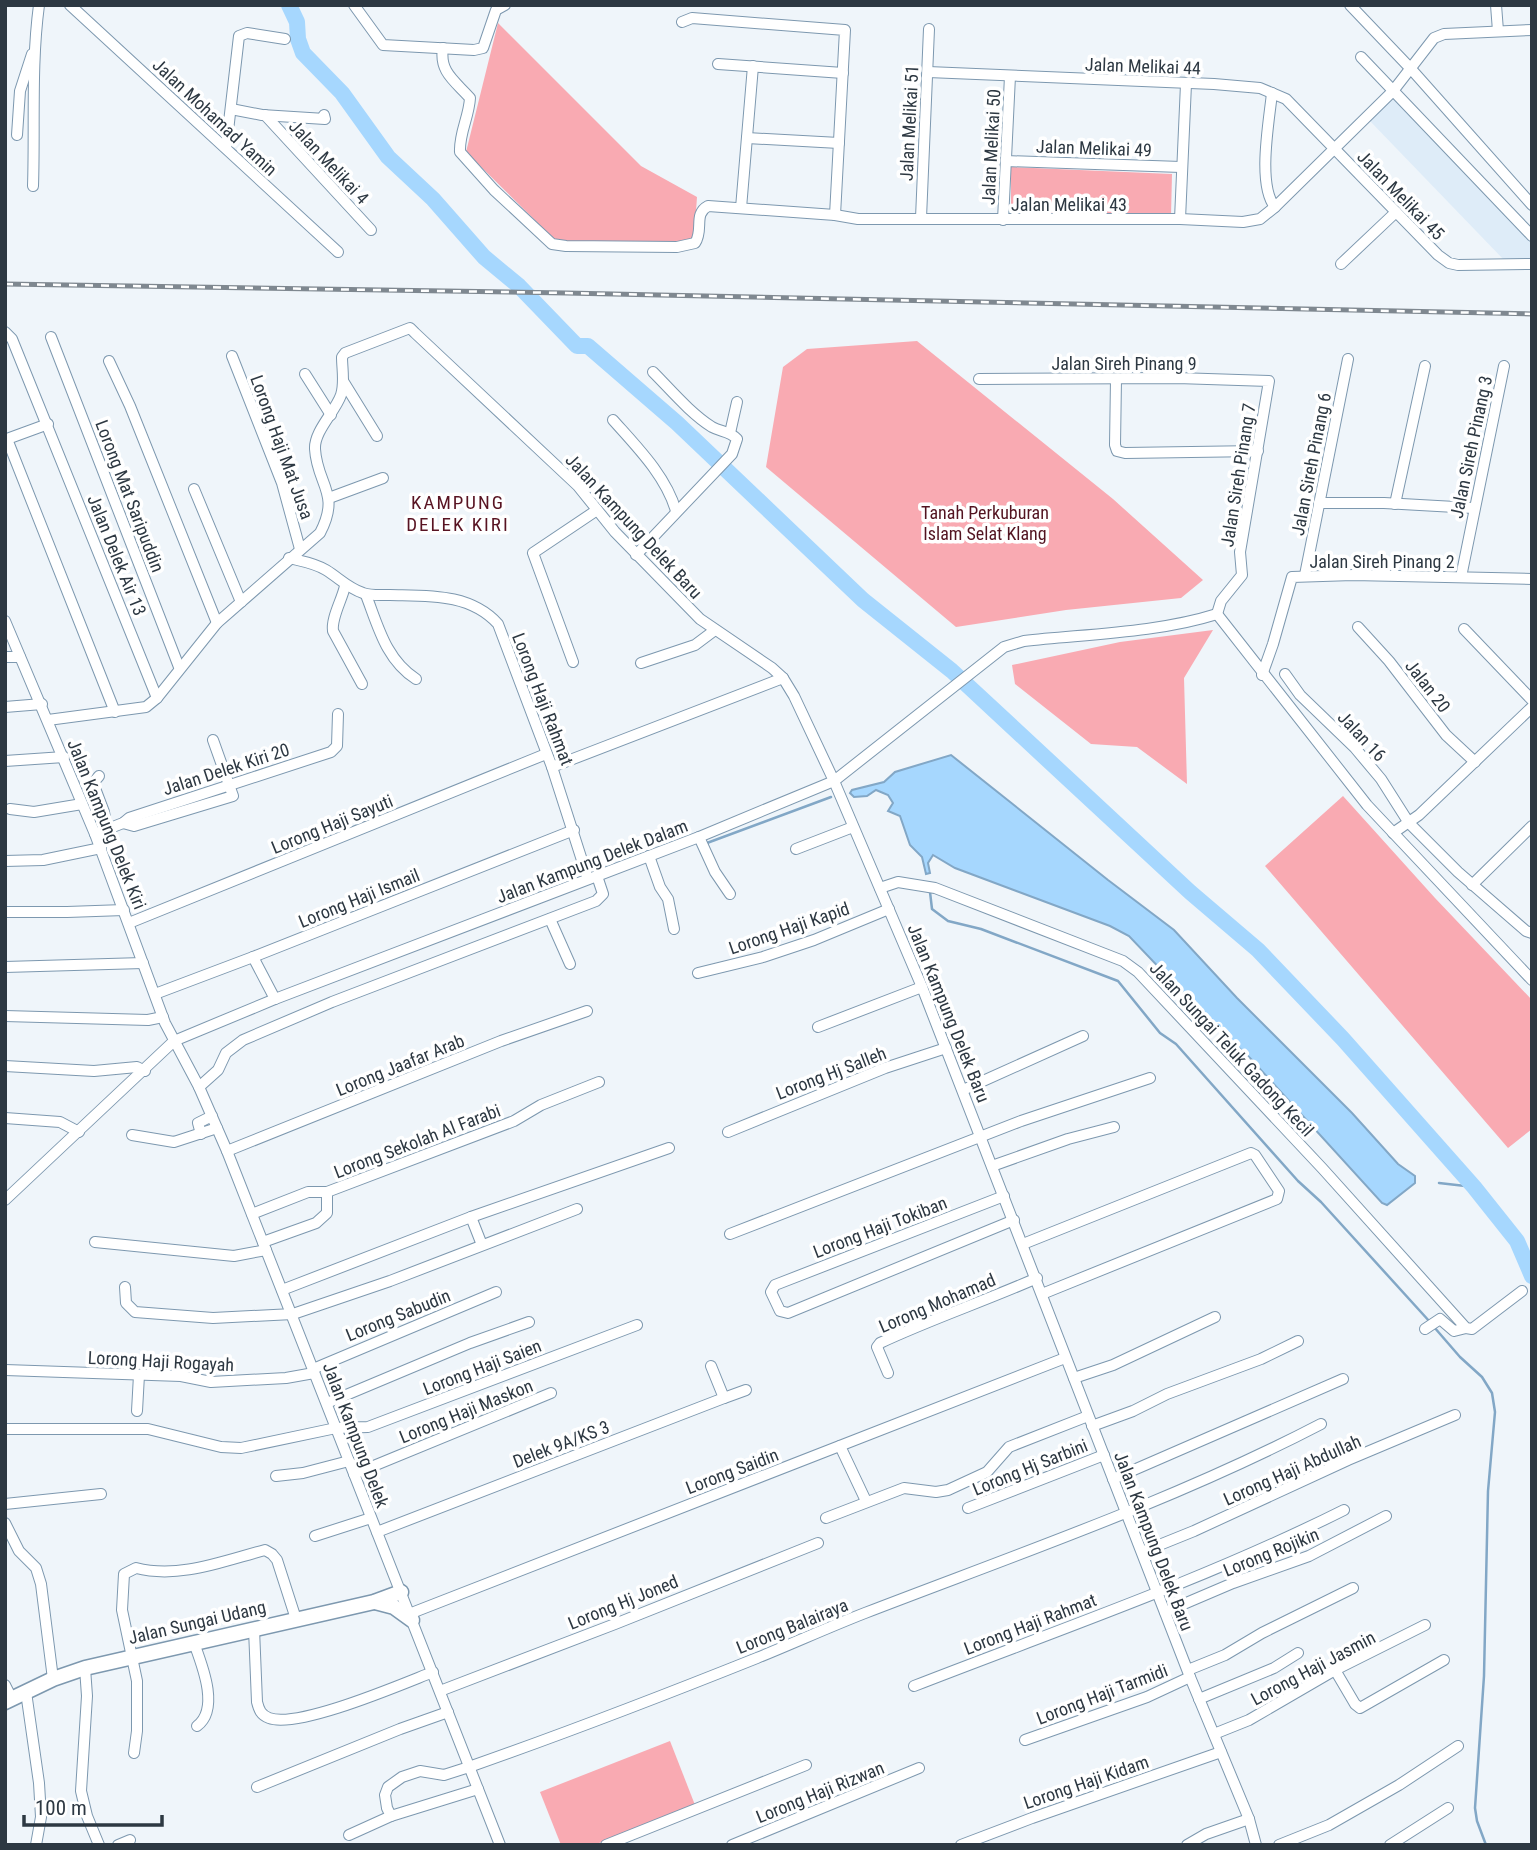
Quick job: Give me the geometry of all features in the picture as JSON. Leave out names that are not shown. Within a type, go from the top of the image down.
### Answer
[{"type":"street","points":[[33,186],[34,47],[39,5]]},
{"type":"street","name":"Jalan Mohamad Yamin","points":[[70,5],[338,252]]},
{"type":"street","points":[[354,5],[383,45],[443,48],[483,48],[496,10],[505,5]]},
{"type":"street","points":[[1350,5],[1412,70],[1532,205]]},
{"type":"street","points":[[1496,5],[1498,31]]},
{"type":"street","points":[[682,22],[692,18],[845,30],[835,215]]},
{"type":"street","name":"Jalan Melikai 51","points":[[920,218],[929,29]]},
{"type":"street","name":"Jalan Melikai 43","points":[[443,48],[440,61],[470,98],[460,152],[494,190],[552,244],[677,247],[695,243],[699,238],[702,209],[708,206],[858,219],[1180,219],[1243,222],[1260,219],[1393,91],[1412,70],[1434,38],[1444,34],[1532,30]]},
{"type":"street","points":[[226,148],[239,36],[247,33],[285,39]]},
{"type":"street","points":[[17,135],[20,91],[34,47]]},
{"type":"street","points":[[1361,57],[1532,236]]},
{"type":"street","points":[[718,64],[843,73]]},
{"type":"street","points":[[741,208],[753,66]]},
{"type":"street","name":"Jalan Melikai 44","points":[[928,72],[1260,88],[1286,99],[1334,149]]},
{"type":"street","name":"Jalan Melikai 50","points":[[1003,220],[1010,76]]},
{"type":"street","points":[[1180,219],[1186,84]]},
{"type":"street","points":[[1272,93],[1264,183],[1269,200],[1275,207]]},
{"type":"street","points":[[231,109],[265,115],[325,119],[324,115]]},
{"type":"street","name":"Jalan Melikai 4","points":[[265,115],[370,230]]},
{"type":"street","points":[[747,138],[839,143]]},
{"type":"street","name":"Jalan Melikai 45","points":[[1334,149],[1449,263],[1532,264]]},
{"type":"street","name":"Jalan Melikai 49","points":[[1006,161],[1181,167]]},
{"type":"street","points":[[1341,264],[1395,212]]},
{"type":"street","name":"Jalan Kampung Delek Baru","points":[[343,381],[342,357],[345,353],[410,328],[578,486],[636,555],[715,630],[783,678],[834,780],[922,987],[1189,1674],[1249,1819],[1256,1845]]},
{"type":"street","name":"Jalan Delek Air 13","points":[[5,332],[12,339],[48,424],[157,698]]},
{"type":"street","name":"Lorong Mat Saripuddin","points":[[51,337],[179,667]]},
{"type":"street","name":"Lorong Haji Mat Jusa","points":[[232,356],[282,483],[300,549]]},
{"type":"street","name":"Jalan Sireh Pinang 6","points":[[1305,575],[1348,359]]},
{"type":"street","points":[[109,361],[130,405],[217,623]]},
{"type":"street","points":[[1395,504],[1425,366]]},
{"type":"street","name":"Jalan Sireh Pinang 3","points":[[1461,577],[1504,366]]},
{"type":"street","points":[[636,555],[732,454],[737,439],[730,433],[713,428],[653,372]]},
{"type":"street","points":[[305,374],[331,415]]},
{"type":"street","name":"Jalan Sireh Pinang 9","points":[[979,379],[1177,378],[1269,381]]},
{"type":"street","points":[[1116,379],[1117,451],[1258,451]]},
{"type":"street","points":[[48,720],[146,707],[157,698],[179,667],[217,623],[320,533],[326,521],[329,498],[315,446],[341,394],[343,381]]},
{"type":"street","points":[[343,381],[377,436]]},
{"type":"street","name":"Jalan Sireh Pinang 7","points":[[1217,614],[1221,601],[1242,575],[1240,552],[1269,381]]},
{"type":"street","points":[[730,433],[730,423],[737,402]]},
{"type":"street","points":[[613,420],[638,447],[663,482],[676,511]]},
{"type":"street","points":[[48,424],[7,439],[115,712]]},
{"type":"street","points":[[329,498],[383,478]]},
{"type":"street","points":[[194,489],[241,602]]},
{"type":"street","points":[[1319,503],[1474,508]]},
{"type":"street","points":[[573,662],[533,553],[597,510]]},
{"type":"street","name":"Lorong Haji Rahmat","points":[[289,558],[325,570],[345,586],[366,594],[442,597],[461,601],[483,610],[498,624],[574,830],[596,881]]},
{"type":"street","name":"Jalan Sireh Pinang 2","points":[[1262,675],[1292,577],[1305,575],[1532,579]]},
{"type":"street","points":[[345,586],[341,605],[332,624],[333,631],[362,684]]},
{"type":"street","points":[[366,594],[390,654],[416,679]]},
{"type":"street","points":[[1217,614],[1342,776],[1532,980]]},
{"type":"street","name":"Jalan Kampung Delek Dalam","points":[[5,1200],[174,1041],[275,999],[596,881],[649,856],[703,847],[834,780],[1004,648],[1024,641],[1200,620],[1217,614]]},
{"type":"street","name":"Jalan Kampung Delek Kiri","points":[[5,621],[95,834],[174,1041]]},
{"type":"street","name":"Jalan 20","points":[[1358,627],[1389,661],[1446,735],[1475,762]]},
{"type":"street","points":[[1464,629],[1532,700]]},
{"type":"street","points":[[640,663],[695,645],[715,630]]},
{"type":"street","points":[[5,657],[20,657]]},
{"type":"street","name":"Jalan 16","points":[[1285,674],[1300,695],[1355,748],[1381,779],[1409,823],[1472,885],[1526,932],[1532,933]]},
{"type":"street","points":[[552,767],[783,678]]},
{"type":"street","points":[[5,707],[42,704]]},
{"type":"street","points":[[1393,833],[1409,823],[1532,708]]},
{"type":"street","name":"Jalan Delek Kiri 20","points":[[95,834],[129,818],[331,752],[337,746],[338,714]]},
{"type":"street","points":[[213,740],[229,785]]},
{"type":"street","name":"Lorong Haji Sayuti","points":[[129,923],[546,754]]},
{"type":"street","points":[[5,761],[64,757]]},
{"type":"street","points":[[99,776],[93,783],[107,828]]},
{"type":"street","name":"Jalan Delek Kiri 20","points":[[123,823],[134,826],[233,796],[229,785]]},
{"type":"street","points":[[10,809],[34,813],[82,804]]},
{"type":"street","points":[[1472,885],[1532,826]]},
{"type":"street","points":[[796,849],[853,827]]},
{"type":"street","name":"Lorong Haji Ismail","points":[[155,994],[574,830]]},
{"type":"street","points":[[703,847],[730,894]]},
{"type":"street","points":[[5,860],[43,860],[100,848]]},
{"type":"street","points":[[649,856],[660,887],[668,899],[674,929]]},
{"type":"street","points":[[199,1087],[218,1070],[226,1053],[243,1040],[332,1002],[601,898],[596,881]]},
{"type":"street","name":"Jalan Sungai Teluk Gadong Kecil","points":[[880,888],[898,882],[935,888],[1124,961],[1138,972],[1312,1158],[1463,1325]]},
{"type":"street","name":"Lorong Haji Kapid","points":[[698,973],[763,957],[890,909]]},
{"type":"street","points":[[5,912],[124,910]]},
{"type":"street","points":[[550,919],[570,964]]},
{"type":"street","points":[[253,957],[275,999]]},
{"type":"street","points":[[5,967],[143,963]]},
{"type":"street","points":[[818,1027],[922,987]]},
{"type":"street","name":"Lorong Jaafar Arab","points":[[227,1150],[501,1041],[586,1011]]},
{"type":"street","points":[[5,1016],[148,1020],[163,1017]]},
{"type":"street","points":[[963,1090],[1083,1036]]},
{"type":"street","name":"Jalan Kampung Delek","points":[[174,1041],[199,1087],[227,1150],[500,1845]]},
{"type":"street","name":"Lorong Hj Salleh","points":[[727,1132],[885,1068],[946,1048]]},
{"type":"street","points":[[5,1066],[94,1071],[136,1067],[145,1070]]},
{"type":"street","points":[[730,1234],[1021,1121],[1150,1078]]},
{"type":"street","name":"Lorong Sekolah Al Farabi","points":[[252,1214],[309,1192],[327,1192],[514,1121],[541,1105],[598,1082]]},
{"type":"street","points":[[201,1133],[198,1123],[212,1116]]},
{"type":"street","points":[[5,1118],[60,1122],[79,1132]]},
{"type":"street","points":[[992,1166],[1068,1139],[1114,1127]]},
{"type":"street","points":[[132,1135],[174,1142],[218,1128]]},
{"type":"street","points":[[282,1290],[471,1217],[669,1148]]},
{"type":"street","points":[[1023,1244],[1251,1153],[1255,1154],[1279,1191],[1278,1199],[1042,1294]]},
{"type":"street","points":[[95,1242],[234,1256],[265,1246],[316,1223],[327,1213],[327,1192]]},
{"type":"street","name":"Lorong Haji Tokiban","points":[[1004,1196],[775,1284],[771,1292],[780,1311],[788,1313],[1014,1220]]},
{"type":"street","points":[[125,1287],[126,1303],[135,1312],[213,1318],[293,1314],[390,1281],[577,1209]]},
{"type":"street","points":[[471,1217],[482,1245]]},
{"type":"street","name":"Lorong Mohamad","points":[[888,1373],[877,1347],[880,1342],[1037,1278]]},
{"type":"street","points":[[1424,1329],[1440,1319],[1458,1331],[1463,1325],[1472,1329],[1522,1291]]},
{"type":"street","name":"Lorong Sabudin","points":[[313,1371],[496,1292]]},
{"type":"street","points":[[1074,1378],[1113,1365],[1215,1317]]},
{"type":"street","points":[[327,1403],[529,1322]]},
{"type":"street","name":"Lorong Haji Saien","points":[[5,1429],[148,1429],[222,1447],[241,1448],[336,1428],[361,1429],[637,1325]]},
{"type":"street","points":[[826,1518],[904,1488],[936,1492],[948,1490],[987,1472],[1009,1447],[1090,1421],[1133,1411],[1167,1394],[1261,1359],[1298,1342]]},
{"type":"street","name":"Lorong Saidin","points":[[411,1617],[1065,1358]]},
{"type":"street","points":[[711,1366],[724,1398]]},
{"type":"street","name":"Lorong Haji Rogayah","points":[[5,1370],[181,1376],[211,1382],[286,1378],[313,1371]]},
{"type":"street","points":[[137,1411],[139,1375]]},
{"type":"street","points":[[1113,1479],[1343,1379]]},
{"type":"street","name":"Delek 9A/KS 3","points":[[377,1532],[746,1390]]},
{"type":"street","name":"Lorong Haji Maskon","points":[[354,1474],[551,1393]]},
{"type":"street","name":"Lorong Haji Abdullah","points":[[1142,1552],[1455,1415]]},
{"type":"street","name":"Lorong Balairaya","points":[[391,1816],[385,1795],[388,1787],[401,1777],[420,1771],[444,1775],[469,1767],[744,1663],[1126,1512],[1283,1444],[1321,1424]]},
{"type":"street","points":[[840,1446],[866,1501]]},
{"type":"street","name":"Lorong Hj Sarbini","points":[[968,1508],[1104,1455]]},
{"type":"street","points":[[276,1476],[303,1473],[349,1461]]},
{"type":"street","points":[[5,1504],[101,1494]]},
{"type":"street","name":"Lorong Haji Rahmat","points":[[914,1686],[1157,1592],[1301,1532],[1344,1510]]},
{"type":"street","name":"Lorong Rojikin","points":[[1165,1612],[1233,1583],[1310,1556],[1386,1517]]},
{"type":"street","points":[[315,1536],[371,1518]]},
{"type":"street","points":[[5,1523],[19,1551],[36,1568],[41,1584],[53,1678]]},
{"type":"street","name":"Lorong Hj Joned","points":[[440,1691],[818,1543]]},
{"type":"street","points":[[134,1753],[137,1681],[122,1610],[124,1574],[136,1568],[153,1572],[187,1570],[265,1550],[276,1560],[296,1619]]},
{"type":"street","name":"Lorong Haji Tarmidi","points":[[1025,1740],[1147,1697],[1225,1656],[1262,1633],[1353,1588]]},
{"type":"street","name":"Jalan Sungai Udang","points":[[12,1695],[85,1668],[374,1602],[401,1592]]},
{"type":"street","points":[[374,1602],[394,1607],[411,1617]]},
{"type":"street","name":"Lorong Haji Jasmin","points":[[1214,1734],[1249,1720],[1335,1670],[1425,1625]]},
{"type":"street","points":[[254,1629],[257,1702],[260,1711],[267,1718],[279,1720],[321,1713],[433,1672]]},
{"type":"street","points":[[194,1643],[201,1663],[208,1708],[204,1721],[197,1726]]},
{"type":"street","points":[[1199,1699],[1274,1668],[1298,1653]]},
{"type":"street","points":[[1335,1670],[1355,1704],[1360,1707],[1444,1660]]},
{"type":"street","points":[[85,1668],[87,1696],[80,1791],[99,1845]]},
{"type":"street","points":[[12,1695],[39,1783],[41,1817],[36,1845]]},
{"type":"street","points":[[257,1787],[449,1712]]},
{"type":"street","points":[[1279,1845],[1329,1825],[1399,1785],[1458,1746]]},
{"type":"street","name":"Lorong Haji Kidam","points":[[961,1845],[1221,1752]]},
{"type":"street","points":[[606,1845],[806,1765]]},
{"type":"street","name":"Lorong Haji Rizwan","points":[[732,1845],[919,1768]]},
{"type":"street","points":[[349,1835],[391,1816],[478,1789]]},
{"type":"street","points":[[1390,1845],[1448,1808]]},
{"type":"street","points":[[1187,1845],[1206,1834],[1249,1819]]},
{"type":"street","points":[[118,1845],[130,1840]]},
{"type":"shaded area","points":[[1393,96],[1532,242],[1532,261],[1504,260],[1369,120]]},
{"type":"green space","points":[[498,23],[641,166],[697,197],[694,239],[686,243],[556,241],[466,152]]},
{"type":"green space","points":[[1011,167],[1172,174],[1171,216],[1011,213]]},
{"type":"green space","name":"Tanah Perkuburan Islam Selat Klang","points":[[917,341],[1113,499],[1203,580],[1181,598],[1066,610],[956,627],[766,467],[783,367],[807,349]]},
{"type":"green space","points":[[1213,630],[1184,678],[1187,784],[1137,747],[1091,744],[1015,684],[1012,665],[1120,642]]},
{"type":"green space","points":[[1343,796],[1532,1000],[1532,1129],[1508,1148],[1265,866]]},
{"type":"green space","points":[[670,1741],[695,1805],[594,1845],[561,1845],[540,1792]]},
{"type":"water","points":[[951,755],[1174,930],[1398,1164],[1415,1176],[1415,1183],[1387,1205],[1382,1203],[1250,1058],[1210,1021],[1129,936],[1110,926],[955,868],[933,855],[928,863],[930,873],[926,874],[922,857],[910,845],[900,816],[888,811],[893,803],[888,795],[876,790],[867,796],[854,797],[850,793],[852,790],[884,782],[895,772]]},
{"type":"waterway","points":[[289,5],[297,22],[298,39],[303,53],[342,93],[388,157],[433,199],[484,257],[519,286],[577,346],[588,346],[677,423],[863,600],[952,671],[1190,892],[1258,950],[1343,1039],[1474,1187],[1517,1241],[1532,1276]]},
{"type":"waterway","points":[[707,843],[831,797]]},
{"type":"waterway","points":[[930,892],[932,909],[948,921],[981,929],[1118,981],[1160,1033],[1176,1044],[1298,1181],[1321,1202],[1430,1322]]},
{"type":"waterway","points":[[1439,1183],[1474,1187]]},
{"type":"waterway","points":[[1434,1327],[1482,1377],[1492,1393],[1495,1412],[1488,1491],[1484,1676],[1475,1808],[1486,1845]]},
{"type":"railway","points":[[5,284],[1532,314]]},
{"type":"district","name":"KAMPUNG DELEK KIRI","points":[[458,513]]}]
